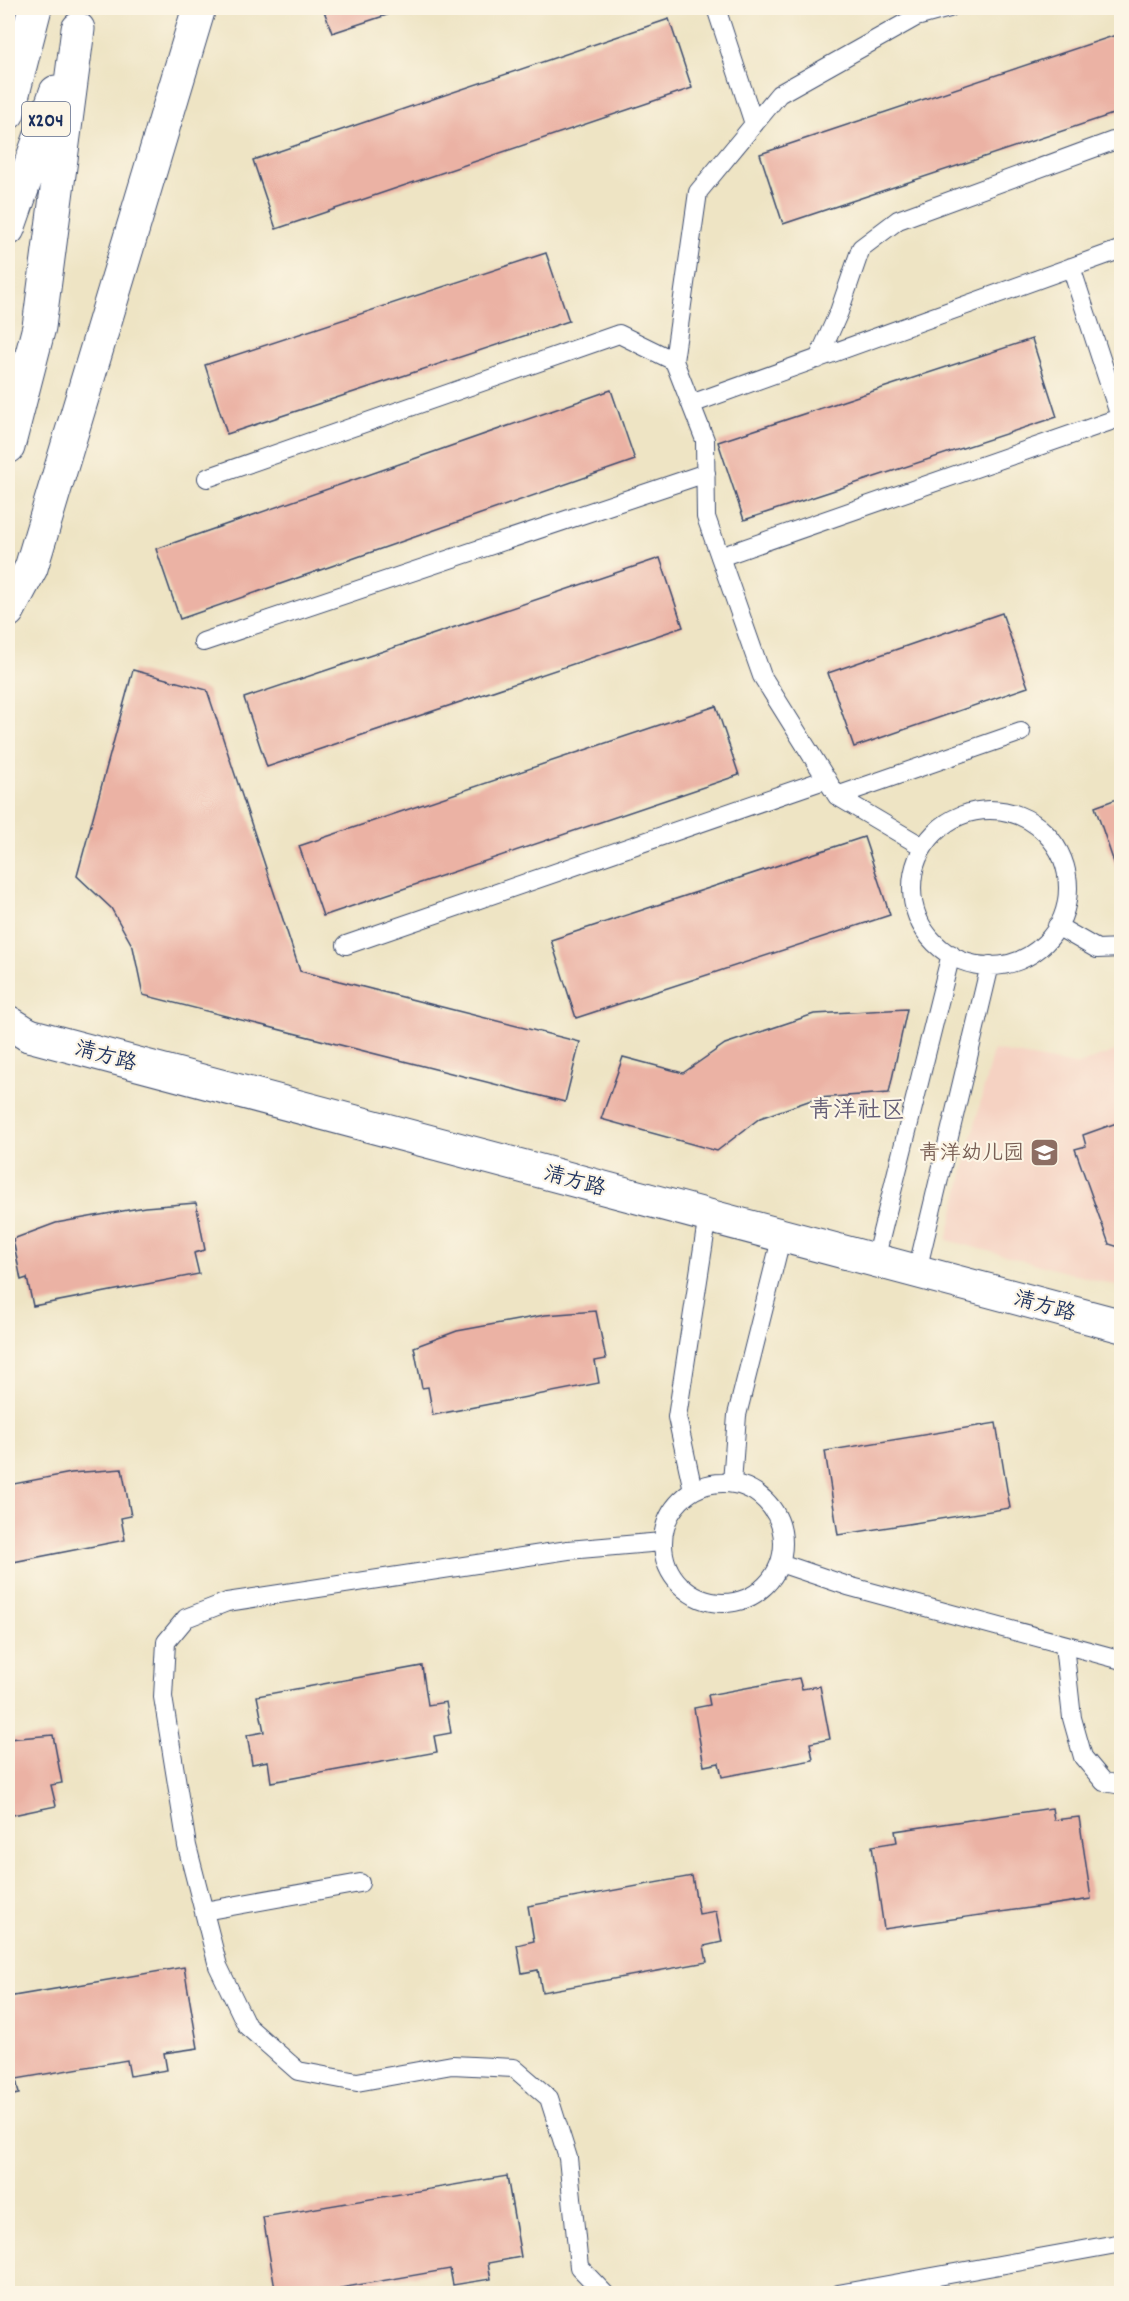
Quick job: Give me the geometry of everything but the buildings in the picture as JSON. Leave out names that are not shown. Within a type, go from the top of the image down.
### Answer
[{"type":"main road","points":[[8,113],[35,8]]},
{"type":"main road","points":[[8,611],[31,568],[199,8]]},
{"type":"main road","points":[[8,447],[39,327],[80,18]]},
{"type":"main road","name":"X204","points":[[8,229],[80,18]]},
{"type":"main road","name":"清方路","points":[[15,1030],[1122,1326]]},
{"type":"lane","points":[[716,8],[754,124]]},
{"type":"lane","points":[[922,847],[837,796],[762,676],[706,517],[705,440],[674,361],[698,192],[779,94],[916,17],[949,8]]},
{"type":"lane","points":[[819,359],[839,312],[861,248],[898,220],[1113,141],[1122,143]]},
{"type":"lane","points":[[691,404],[1122,249]]},
{"type":"lane","points":[[720,557],[1121,417],[1071,267]]},
{"type":"lane","points":[[207,478],[619,334],[674,361]]},
{"type":"lane","points":[[203,642],[705,473]]},
{"type":"lane","points":[[837,796],[1021,732]]},
{"type":"lane","points":[[346,945],[827,779]]},
{"type":"lane","points":[[992,809],[1018,814],[1040,827],[1056,845],[1066,868],[1068,892],[1063,916],[1056,926],[1050,937],[1032,953],[1009,963],[990,965],[961,960],[937,946],[921,925],[912,899],[913,872],[922,847],[941,826],[964,813],[992,809]]},
{"type":"lane","points":[[1056,926],[1097,949],[1122,948]]},
{"type":"lane","points":[[876,1260],[951,954]]},
{"type":"lane","points":[[917,1271],[990,965]]},
{"type":"lane","points":[[693,1490],[677,1417],[708,1215]]},
{"type":"lane","points":[[732,1483],[737,1415],[782,1235]]},
{"type":"lane","points":[[712,1483],[732,1483],[750,1488],[765,1499],[777,1515],[783,1532],[783,1551],[777,1570],[766,1585],[751,1596],[733,1602],[712,1602],[692,1595],[676,1581],[666,1563],[662,1542],[666,1521],[677,1504],[693,1490],[712,1483]]},
{"type":"lane","points":[[605,2294],[579,2267],[568,2158],[549,2098],[514,2068],[452,2065],[357,2082],[298,2071],[247,2025],[218,1966],[187,1846],[163,1696],[166,1642],[186,1618],[227,1602],[568,1550],[662,1542]]},
{"type":"lane","points":[[780,1563],[848,1586],[1122,1660]]},
{"type":"lane","points":[[1064,1645],[1072,1718],[1083,1757],[1104,1782],[1122,1785]]},
{"type":"lane","points":[[204,1911],[360,1883]]},
{"type":"lane","points":[[838,2294],[1122,2243]]},
{"type":"shaded area","name":"青洋幼儿园","points":[[1121,1049],[1121,1287],[947,1240],[993,1050],[1076,1065]]},
{"type":"place","name":"青洋幼儿园","points":[[1045,1152]]},
{"type":"district","name":"青洋社区","points":[[857,1109]]}]
